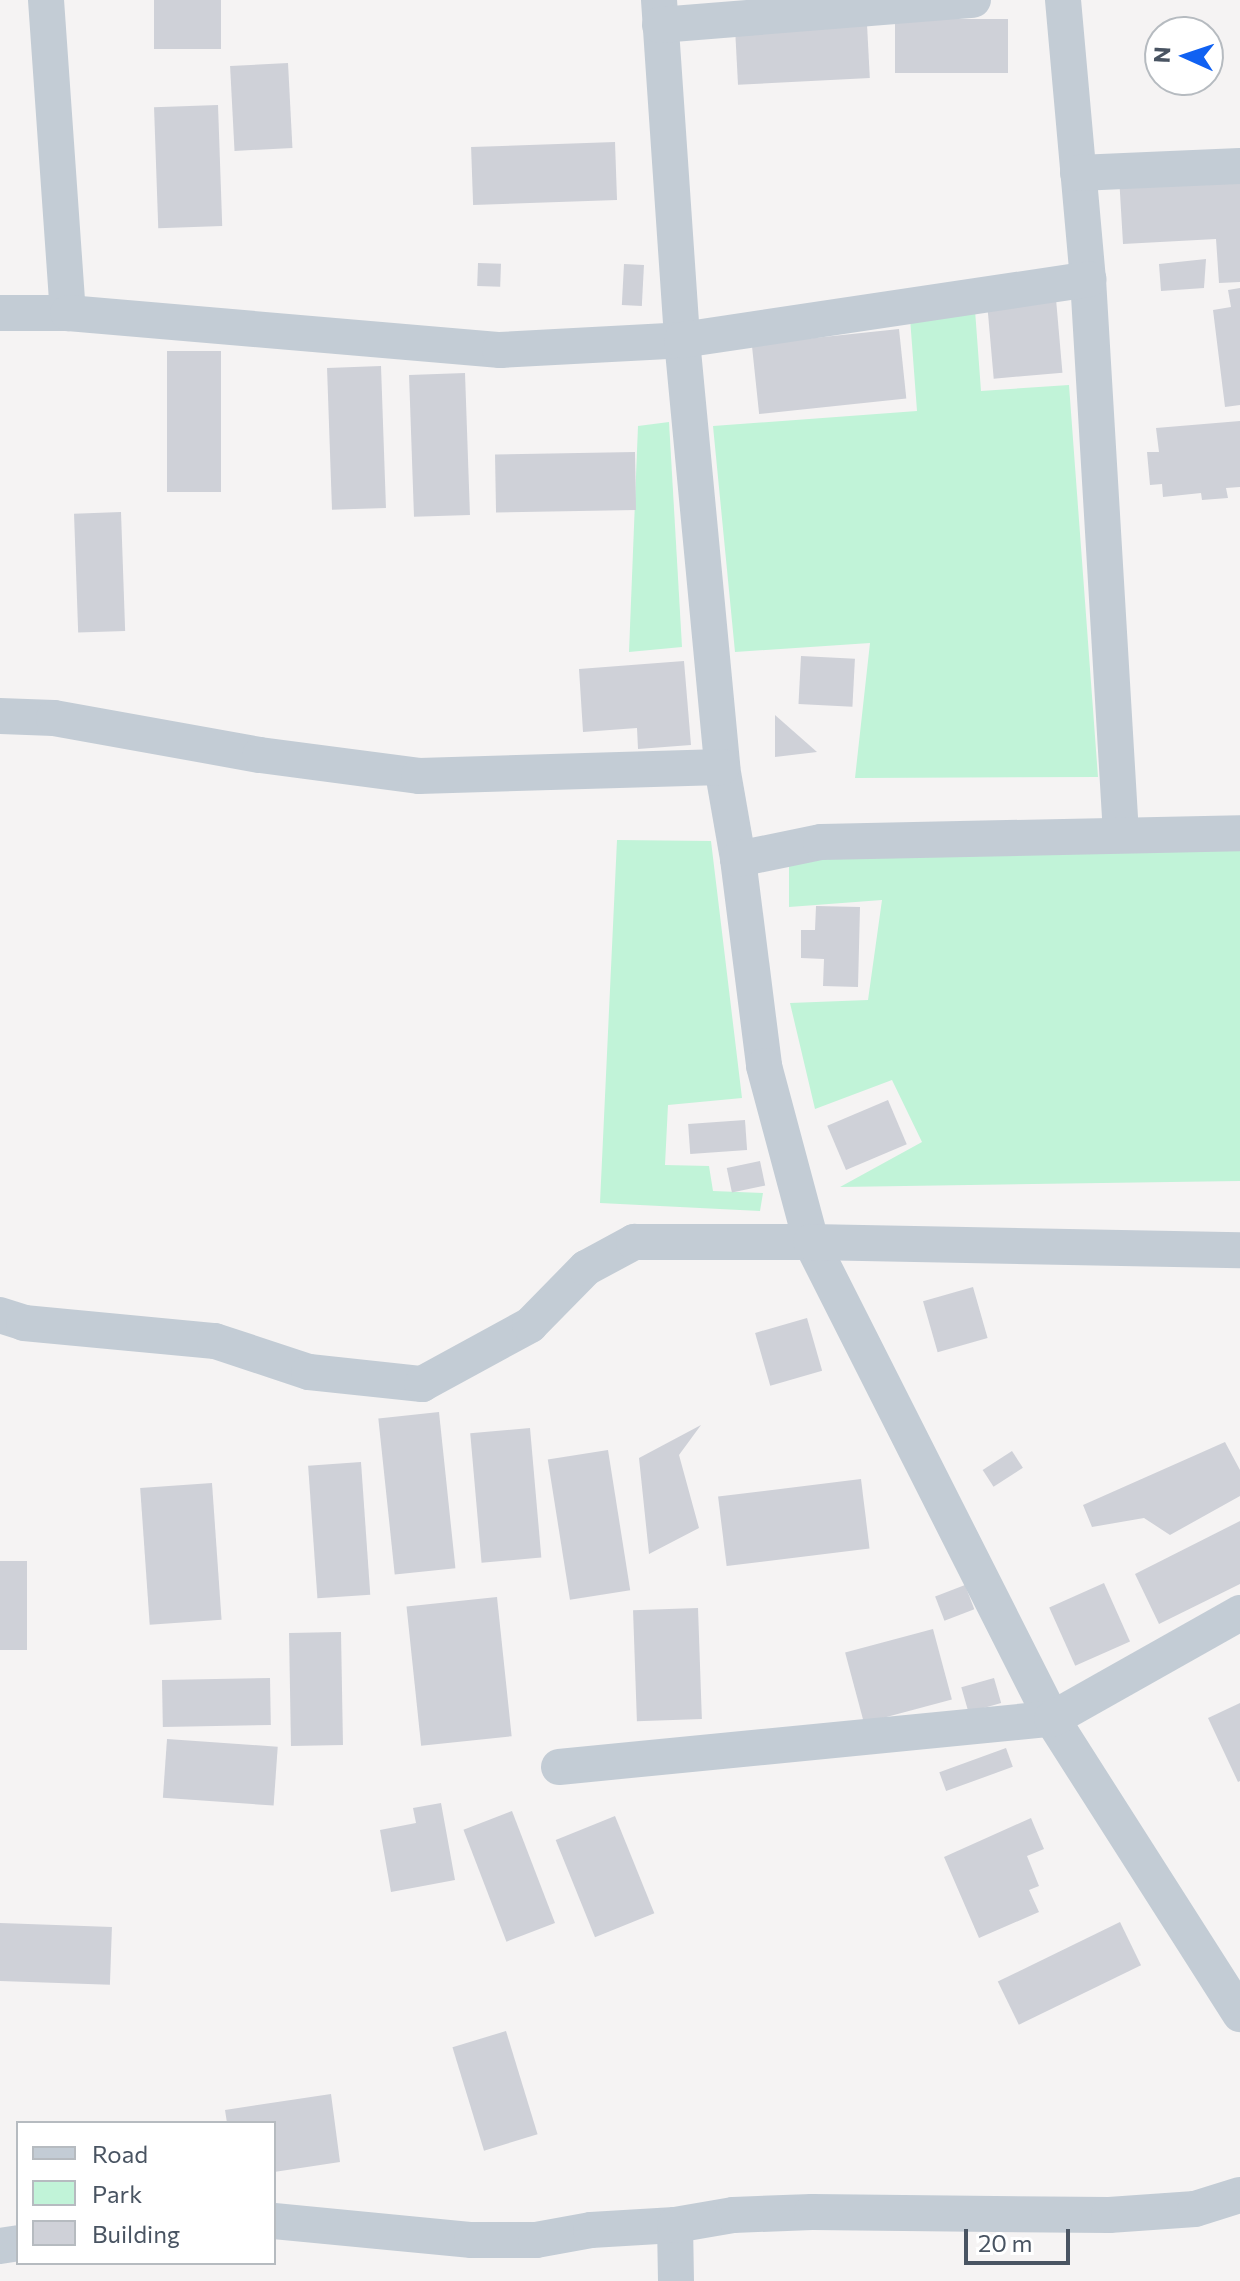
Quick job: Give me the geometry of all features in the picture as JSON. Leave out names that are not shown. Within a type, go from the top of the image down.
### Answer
[{"type":"street","points":[[46,0],[68,313]]},
{"type":"street","points":[[973,0],[660,13],[682,340],[722,767],[738,859],[764,1066],[811,1242],[1052,1719],[1240,2014]]},
{"type":"street","points":[[1063,0],[1088,279],[1121,834]]},
{"type":"street","points":[[1078,173],[1240,166]]},
{"type":"street","points":[[0,313],[68,313],[500,350],[682,340],[1088,279]]},
{"type":"street","points":[[0,716],[54,718],[260,755],[419,776],[722,767]]},
{"type":"street","points":[[738,859],[821,842],[1240,833]]},
{"type":"street","points":[[0,1315],[24,1323],[215,1341],[309,1372],[422,1384],[530,1325],[586,1268],[634,1242],[1240,1250]]},
{"type":"street","points":[[559,1767],[1052,1719],[1240,1613]]},
{"type":"street","points":[[276,2221],[472,2240],[536,2240],[591,2230],[675,2225],[733,2215],[812,2212],[1109,2215],[1195,2209],[1240,2195]]},
{"type":"street","points":[[675,2225],[676,2281]]},
{"type":"green space","points":[[975,310],[981,391],[1069,385],[1098,777],[855,778],[870,643],[735,652],[713,426],[917,411],[910,318]]},
{"type":"green space","points":[[669,422],[682,647],[629,652],[638,426]]},
{"type":"green space","points":[[617,840],[711,841],[742,1098],[668,1105],[665,1165],[709,1166],[713,1191],[763,1193],[760,1211],[600,1203]]},
{"type":"green space","points":[[789,849],[1240,849],[1240,1181],[840,1187],[922,1142],[892,1080],[815,1109],[790,1003],[868,1000],[882,900],[789,907]]},
{"type":"building","points":[[154,0],[221,0],[221,49],[154,49]]},
{"type":"building","points":[[895,19],[1008,19],[1008,73],[895,73]]},
{"type":"building","points":[[867,24],[870,78],[738,85],[735,31]]},
{"type":"building","points":[[288,63],[292,148],[235,151],[230,66]]},
{"type":"building","points":[[218,105],[222,226],[158,228],[154,107]]},
{"type":"building","points":[[615,142],[617,200],[473,205],[471,147]]},
{"type":"building","points":[[1240,171],[1240,282],[1219,283],[1216,239],[1123,244],[1119,176]]},
{"type":"building","points":[[1206,259],[1204,288],[1161,291],[1159,264]]},
{"type":"building","points":[[478,263],[501,264],[500,287],[477,286]]},
{"type":"building","points":[[624,264],[644,265],[642,306],[622,305]]},
{"type":"building","points":[[1240,288],[1240,405],[1225,407],[1213,310],[1231,307],[1228,290]]},
{"type":"building","points":[[1056,299],[1062,373],[994,379],[987,305]]},
{"type":"building","points":[[899,329],[906,399],[759,414],[752,344]]},
{"type":"building","points":[[167,351],[221,351],[221,492],[167,492]]},
{"type":"building","points":[[381,366],[386,508],[332,510],[327,368]]},
{"type":"building","points":[[465,373],[470,515],[414,517],[409,375]]},
{"type":"building","points":[[1240,421],[1240,487],[1226,488],[1228,498],[1202,500],[1201,493],[1163,497],[1162,484],[1150,485],[1147,452],[1159,452],[1156,428]]},
{"type":"building","points":[[635,452],[636,510],[496,512],[495,454]]},
{"type":"building","points":[[121,512],[125,631],[78,633],[74,514]]},
{"type":"building","points":[[801,656],[855,659],[852,707],[798,704]]},
{"type":"building","points":[[684,661],[691,745],[638,749],[637,728],[583,732],[579,669]]},
{"type":"building","points":[[775,715],[817,752],[775,757]]},
{"type":"building","points":[[816,906],[860,907],[858,987],[823,986],[824,959],[801,958],[801,930],[815,930]]},
{"type":"building","points":[[888,1100],[907,1144],[846,1170],[827,1126]]},
{"type":"building","points":[[745,1120],[747,1150],[690,1154],[688,1124]]},
{"type":"building","points":[[760,1161],[765,1185],[732,1193],[727,1168]]},
{"type":"building","points":[[973,1287],[988,1338],[938,1352],[923,1301]]},
{"type":"building","points":[[807,1318],[822,1371],[770,1386],[755,1333]]},
{"type":"building","points":[[439,1412],[455,1568],[395,1575],[378,1418]]},
{"type":"building","points":[[701,1425],[679,1455],[699,1528],[649,1554],[639,1458]]},
{"type":"building","points":[[530,1428],[541,1558],[482,1563],[470,1433]]},
{"type":"building","points":[[1225,1442],[1240,1470],[1240,1496],[1170,1535],[1144,1518],[1092,1527],[1083,1505]]},
{"type":"building","points":[[608,1450],[630,1590],[570,1600],[548,1460]]},
{"type":"building","points":[[1012,1451],[1023,1468],[994,1487],[983,1470]]},
{"type":"building","points":[[361,1462],[370,1595],[317,1598],[308,1466]]},
{"type":"building","points":[[861,1479],[870,1548],[727,1566],[718,1497]]},
{"type":"building","points":[[212,1483],[222,1620],[150,1625],[140,1488]]},
{"type":"building","points":[[1240,1521],[1240,1584],[1159,1624],[1135,1574]]},
{"type":"building","points":[[0,1561],[27,1561],[27,1650],[0,1650]]},
{"type":"building","points":[[1104,1583],[1130,1641],[1075,1666],[1049,1607]]},
{"type":"building","points":[[965,1585],[974,1609],[944,1621],[935,1596]]},
{"type":"building","points":[[497,1597],[512,1736],[421,1746],[406,1607]]},
{"type":"building","points":[[698,1608],[702,1719],[637,1721],[633,1610]]},
{"type":"building","points":[[933,1629],[952,1700],[864,1723],[845,1653]]},
{"type":"building","points":[[341,1632],[343,1745],[291,1746],[289,1633]]},
{"type":"building","points":[[270,1678],[271,1725],[163,1727],[162,1680]]},
{"type":"building","points":[[994,1678],[1001,1703],[968,1712],[961,1687]]},
{"type":"building","points":[[1240,1703],[1240,1781],[1238,1782],[1208,1718]]},
{"type":"building","points":[[167,1739],[278,1747],[274,1806],[163,1798]]},
{"type":"building","points":[[1006,1748],[1013,1767],[946,1791],[939,1772]]},
{"type":"building","points":[[441,1803],[455,1880],[391,1892],[380,1830],[416,1823],[413,1808]]},
{"type":"building","points":[[512,1811],[555,1923],[506,1942],[463,1830]]},
{"type":"building","points":[[615,1816],[654,1913],[595,1937],[556,1840]]},
{"type":"building","points":[[1031,1818],[1044,1849],[1027,1856],[1039,1886],[1029,1890],[1039,1912],[979,1938],[944,1857]]},
{"type":"building","points":[[1120,1922],[1141,1965],[1019,2025],[998,1982]]},
{"type":"building","points":[[0,1923],[112,1927],[110,1985],[0,1981]]},
{"type":"building","points":[[506,2031],[538,2134],[484,2151],[452,2047]]},
{"type":"building","points":[[331,2094],[340,2162],[276,2172],[276,2121],[227,2121],[225,2110]]}]
